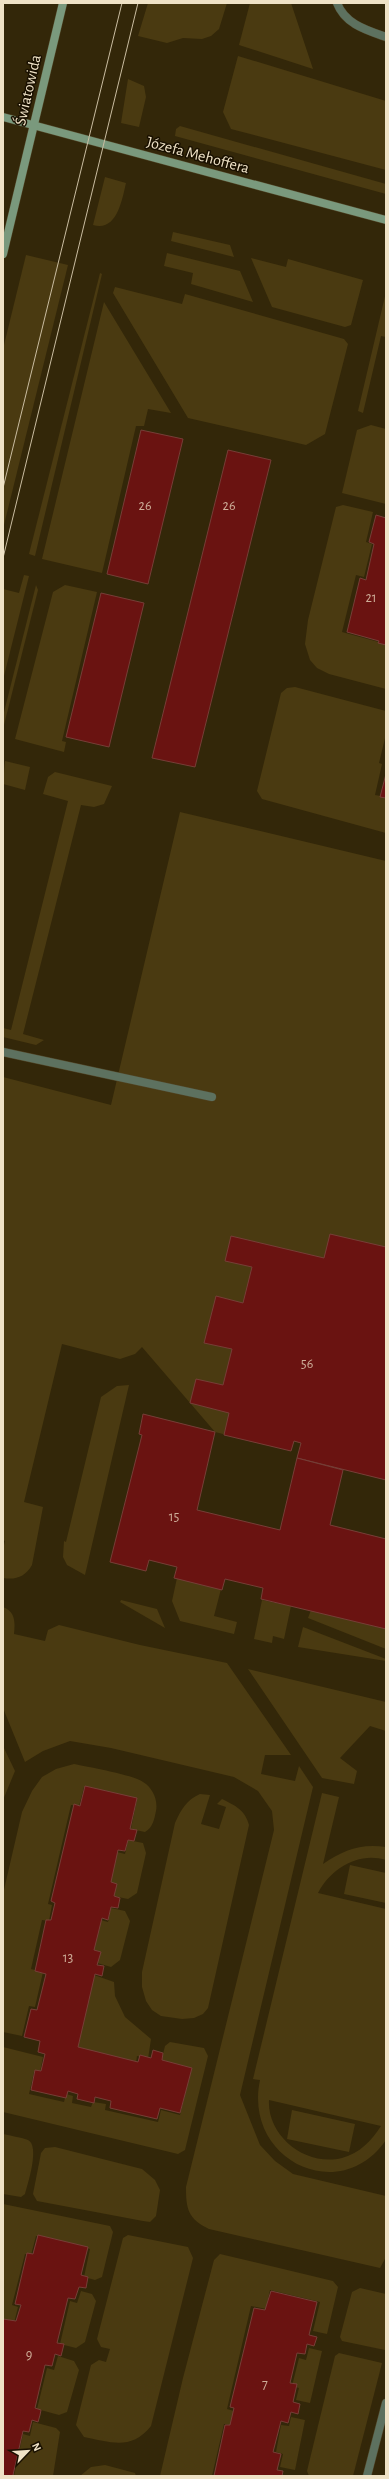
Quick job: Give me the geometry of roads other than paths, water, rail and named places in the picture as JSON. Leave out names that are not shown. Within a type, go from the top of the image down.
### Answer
[{"type":"street","name":"Światowida","points":[[3,254],[63,3]]},
{"type":"street","points":[[337,3],[341,13],[360,28],[386,37]]},
{"type":"street","name":"Józefa Mehoffera","points":[[3,117],[386,220]]},
{"type":"street","points":[[3,1052],[212,1097]]},
{"type":"street","points":[[366,2476],[383,2433],[386,2403]]},
{"type":"tram line","points":[[3,488],[122,3]]},
{"type":"tram line","points":[[3,558],[138,3]]}]
